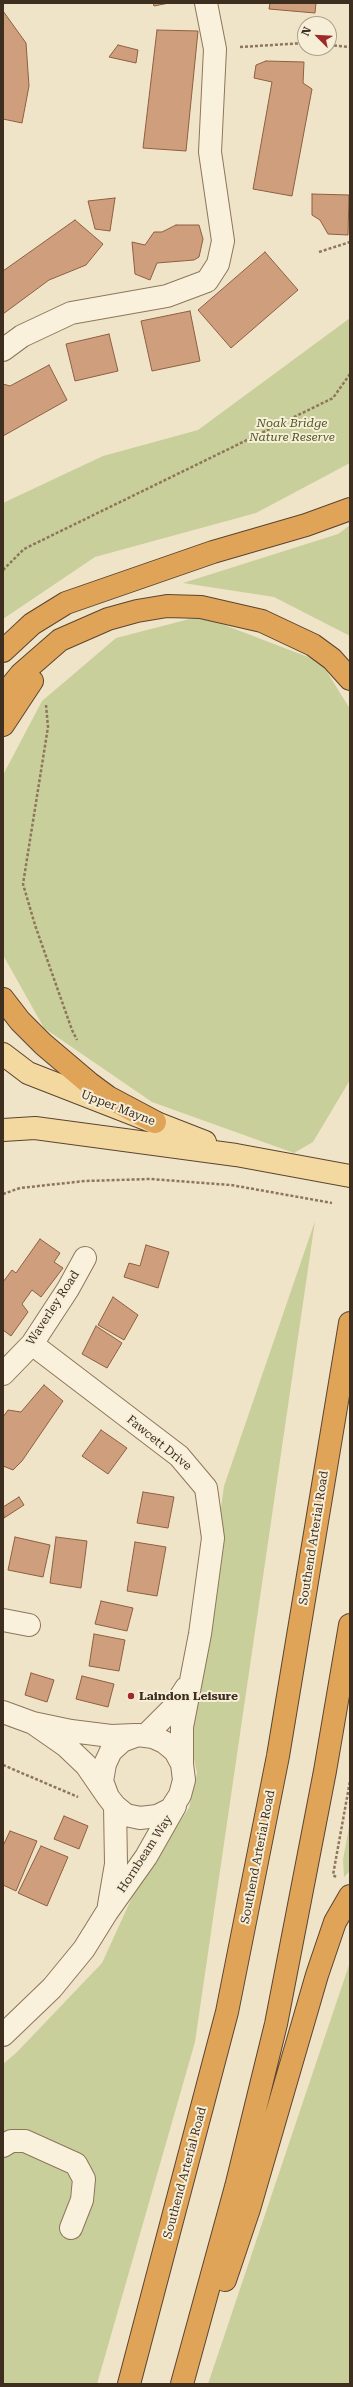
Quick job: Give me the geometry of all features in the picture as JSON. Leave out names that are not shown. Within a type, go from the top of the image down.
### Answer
[{"type":"highway","points":[[3,651],[32,624],[66,603],[213,552],[306,525],[350,508]]},
{"type":"highway","points":[[3,696],[21,674],[60,640],[108,619],[167,606],[200,607],[235,613],[262,621],[313,645],[332,659],[350,679]]},
{"type":"highway","points":[[3,725],[42,668],[83,634],[108,619]]},
{"type":"highway","points":[[3,998],[20,1021],[43,1044],[89,1083],[108,1097],[155,1122]]},
{"type":"highway","name":"Southend Arterial Road","points":[[129,2384],[227,2012],[278,1756],[350,1323]]},
{"type":"highway","points":[[182,2384],[236,2187],[276,2024],[325,1771],[350,1625]]},
{"type":"highway","points":[[189,2384],[249,2209],[317,1975],[335,1922],[344,1887]]},
{"type":"main road","name":"Upper Mayne","points":[[3,1054],[28,1073],[236,1155]]},
{"type":"main road","name":"Upper Mayne","points":[[3,1130],[35,1128],[236,1155],[350,1176]]},
{"type":"street","points":[[3,350],[22,336],[70,313],[167,296],[207,281],[218,264],[223,241],[210,152],[215,48],[206,3]]},
{"type":"street","name":"Waverley Road","points":[[3,1374],[32,1344],[68,1289],[84,1258]]},
{"type":"street","name":"Fawcett Drive","points":[[32,1344],[179,1456],[206,1488],[213,1538],[192,1678],[182,1727],[182,1764]]},
{"type":"street","points":[[3,1620],[29,1625]]},
{"type":"street","points":[[111,1802],[102,1781],[105,1764],[111,1751],[122,1741],[142,1735],[173,1708],[192,1678]]},
{"type":"street","points":[[3,1712],[33,1723],[95,1735],[142,1735],[164,1742],[175,1750],[182,1764],[184,1780],[180,1795],[171,1808],[157,1816],[140,1818],[126,1815],[111,1802],[86,1765],[66,1746],[33,1723]]},
{"type":"street","name":"Hornbeam Way","points":[[3,2035],[68,1971],[84,1950],[107,1912],[146,1857],[180,1795]]},
{"type":"street","name":"Hornbeam Way","points":[[107,1912],[116,1864],[111,1802]]},
{"type":"street","points":[[3,2146],[11,2141],[26,2141],[76,2164],[84,2179],[82,2200],[71,2228]]},
{"type":"path","points":[[215,48],[297,44]]},
{"type":"path","points":[[337,46],[350,47]]},
{"type":"path","points":[[319,252],[350,242]]},
{"type":"path","points":[[3,570],[24,549],[333,398],[350,374]]},
{"type":"path","points":[[42,668],[48,727],[23,884],[58,992],[72,1030],[79,1043]]},
{"type":"path","points":[[3,1194],[20,1188],[85,1181],[150,1179],[231,1185],[332,1203]]},
{"type":"path","points":[[3,1765],[77,1797],[81,1802]]},
{"type":"path","points":[[344,1887],[333,1875],[350,1781]]},
{"type":"green space","name":"Noak Bridge Nature Reserve","points":[[350,318],[350,463],[256,513],[95,557],[3,619],[3,503],[103,456],[198,430]]},
{"type":"green space","points":[[350,525],[350,636],[274,597],[183,583],[338,534]]},
{"type":"green space","points":[[201,616],[321,662],[350,709],[350,1080],[313,1142],[294,1153],[152,1102],[44,1028],[3,955],[3,775],[42,701],[116,638]]},
{"type":"green space","points":[[315,1221],[195,2042],[97,2384],[3,2384],[3,2064],[17,2052],[102,1963],[155,1847],[173,1832],[189,1808],[197,1773],[187,1728],[202,1641],[224,1486]]},
{"type":"green space","points":[[350,1821],[350,1871],[344,1877],[343,1860]]},
{"type":"green space","points":[[350,1962],[350,2384],[208,2384]]},
{"type":"building","points":[[153,3],[169,3],[154,6]]},
{"type":"building","points":[[270,3],[316,3],[315,13],[269,9]]},
{"type":"building","points":[[3,11],[26,43],[29,86],[22,123],[3,119]]},
{"type":"building","points":[[157,30],[198,31],[186,151],[143,148]]},
{"type":"building","points":[[118,45],[138,50],[136,63],[109,57]]},
{"type":"building","points":[[266,61],[304,62],[303,83],[312,89],[292,196],[253,189],[272,82],[254,78],[256,65]]},
{"type":"building","points":[[312,194],[349,195],[348,235],[328,234],[320,220],[312,215]]},
{"type":"building","points":[[115,198],[110,231],[95,229],[88,201]]},
{"type":"building","points":[[75,220],[103,244],[86,265],[49,280],[3,314],[3,271]]},
{"type":"building","points":[[176,225],[199,225],[203,239],[199,257],[194,260],[157,263],[150,280],[135,274],[132,242],[145,245],[154,232],[162,232]]},
{"type":"building","points":[[265,252],[298,290],[231,348],[198,310]]},
{"type":"building","points":[[190,311],[200,361],[152,371],[141,321]]},
{"type":"building","points":[[109,334],[118,371],[75,381],[66,344]]},
{"type":"building","points":[[49,365],[67,400],[3,436],[3,384],[10,386]]},
{"type":"building","points":[[40,1239],[60,1253],[54,1262],[63,1268],[41,1297],[32,1290],[22,1304],[28,1312],[11,1336],[3,1330],[3,1282],[12,1270],[16,1273]]},
{"type":"building","points":[[146,1245],[169,1252],[158,1288],[124,1277],[129,1263],[140,1266]]},
{"type":"building","points":[[113,1297],[138,1315],[124,1340],[98,1325]]},
{"type":"building","points":[[96,1326],[122,1343],[107,1368],[82,1354]]},
{"type":"building","points":[[44,1385],[63,1401],[22,1461],[13,1470],[3,1466],[3,1417],[8,1410],[21,1412]]},
{"type":"building","points":[[101,1430],[127,1448],[108,1474],[82,1456]]},
{"type":"building","points":[[143,1492],[174,1497],[168,1528],[137,1523]]},
{"type":"building","points":[[19,1497],[24,1505],[4,1518],[3,1507]]},
{"type":"building","points":[[15,1537],[50,1545],[43,1577],[8,1570]]},
{"type":"building","points":[[56,1537],[87,1541],[81,1588],[50,1583]]},
{"type":"building","points":[[135,1542],[166,1547],[157,1596],[127,1591]]},
{"type":"building","points":[[101,1601],[133,1608],[127,1631],[95,1624]]},
{"type":"building","points":[[94,1634],[125,1640],[119,1671],[89,1666]]},
{"type":"building","points":[[31,1673],[54,1680],[47,1702],[25,1695]]},
{"type":"building","points":[[82,1676],[114,1684],[108,1707],[76,1699]]},
{"type":"building","points":[[64,1816],[88,1826],[79,1849],[54,1839]]},
{"type":"building","points":[[10,1831],[37,1841],[16,1891],[3,1885],[3,1846]]},
{"type":"building","points":[[41,1846],[68,1857],[47,1906],[18,1893]]},
{"type":"place","name":"Laindon Leisure","points":[[131,1696]]}]
